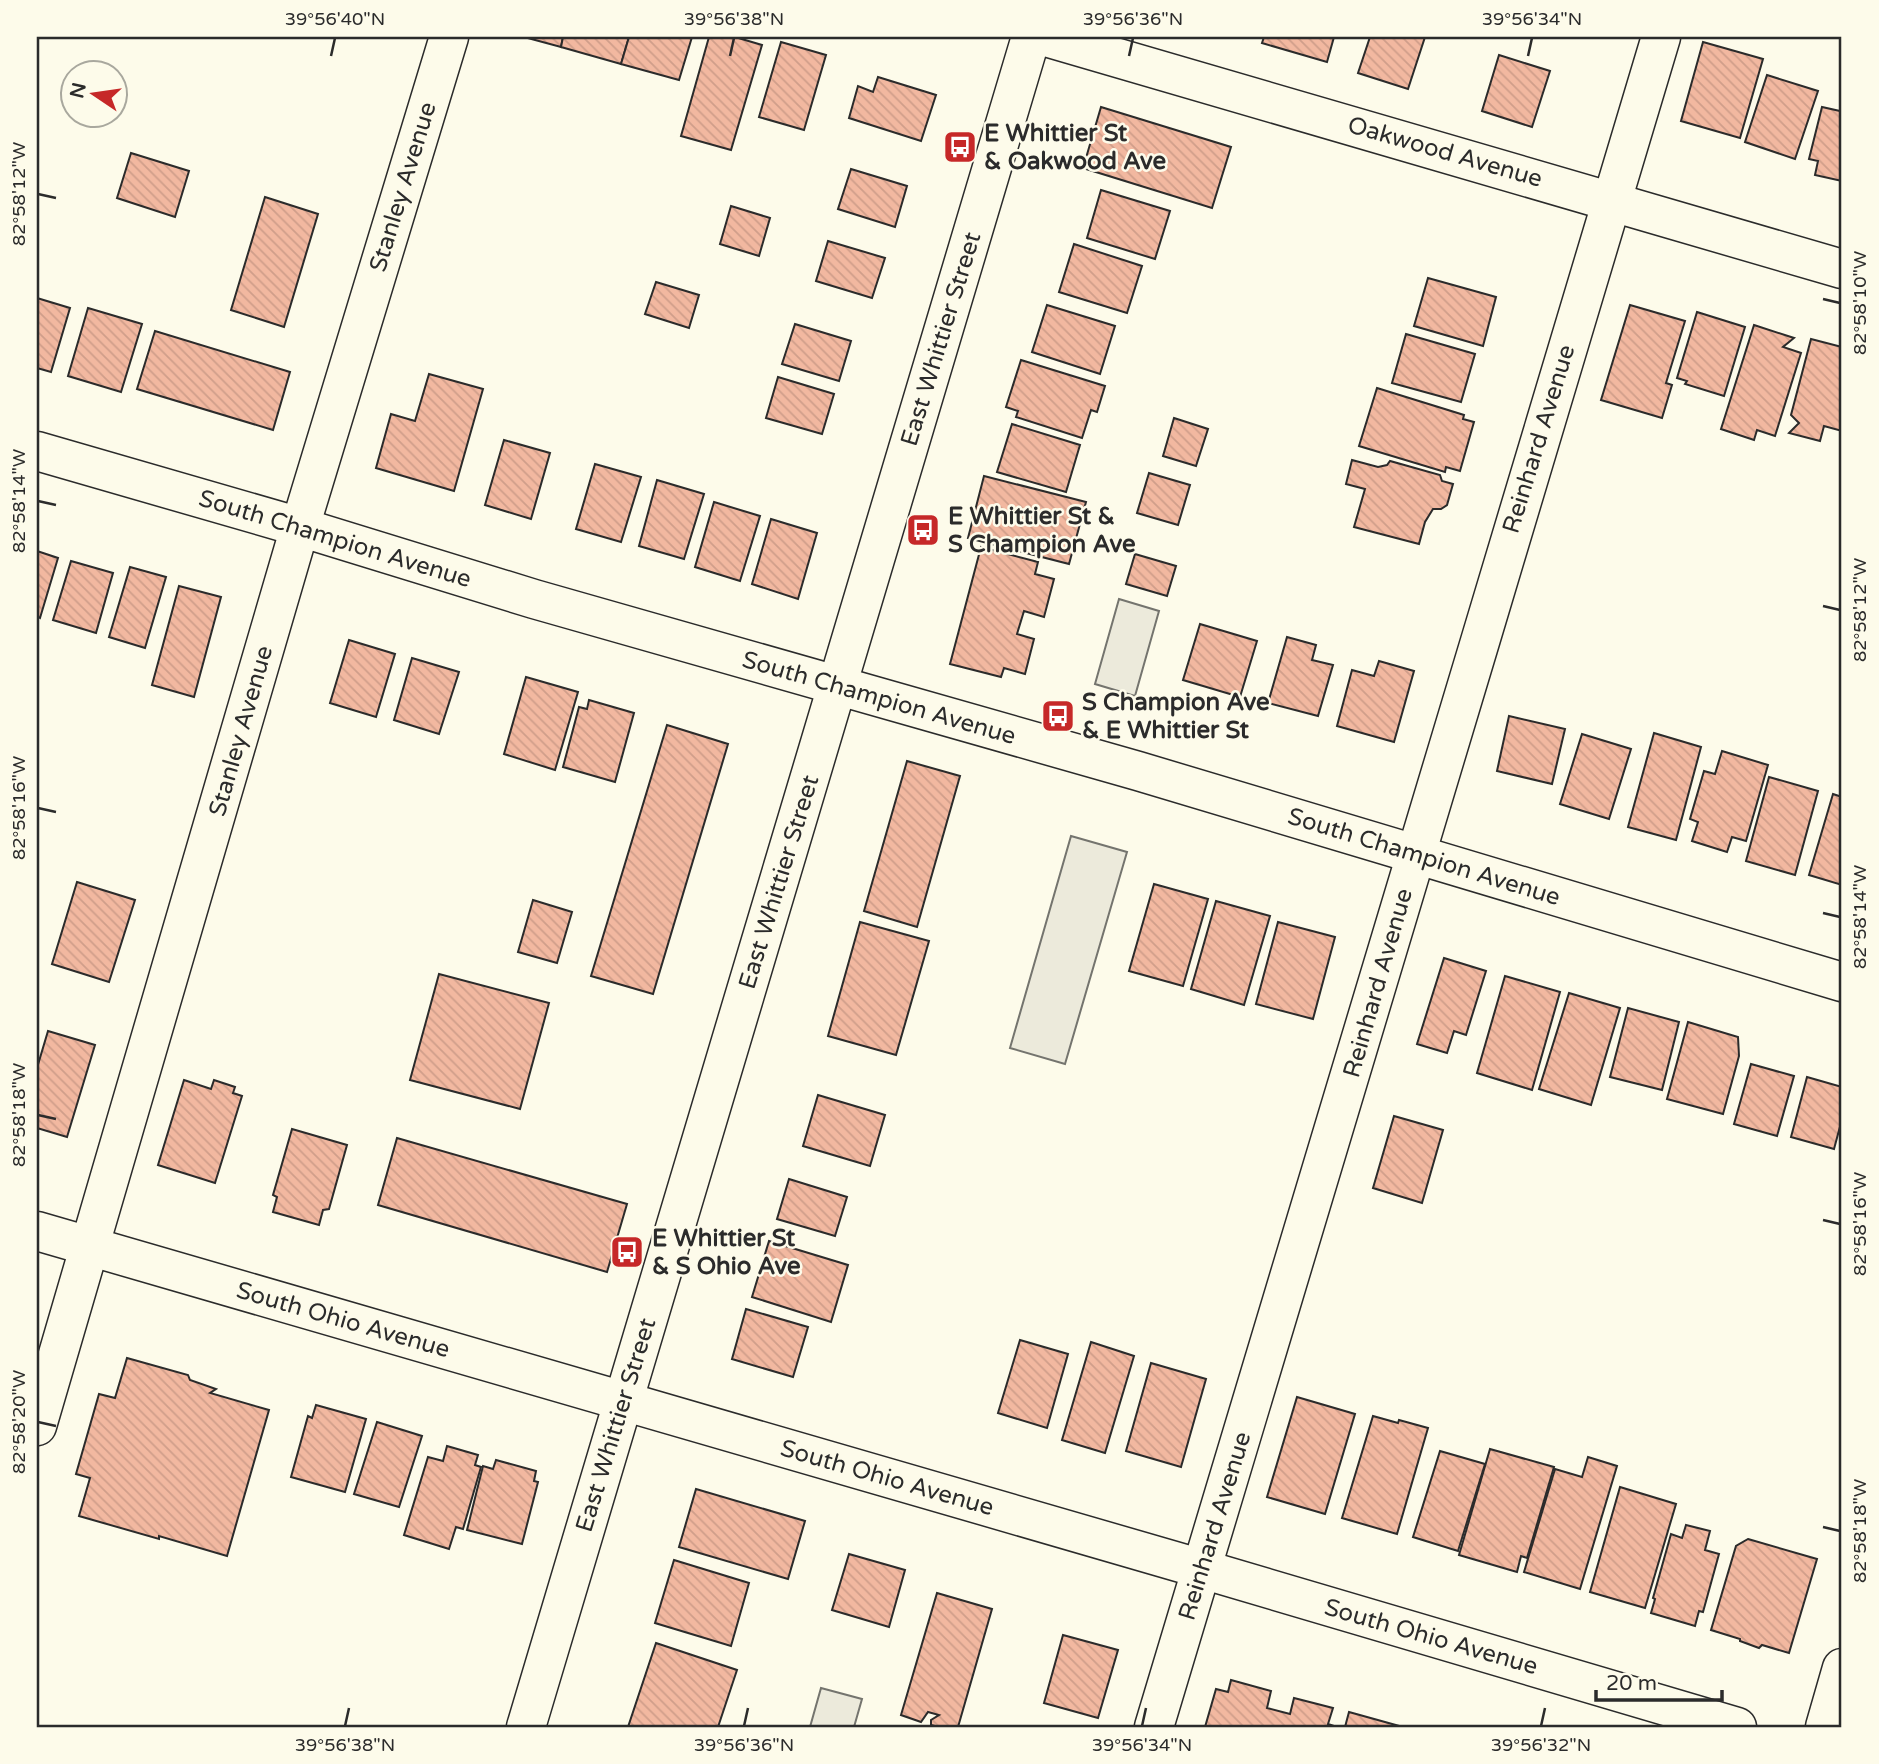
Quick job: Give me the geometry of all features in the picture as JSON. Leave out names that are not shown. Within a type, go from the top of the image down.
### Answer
[{"type":"street","name":"Stanley Avenue","points":[[37,1426],[300,527],[449,37]]},
{"type":"street","name":"East Whittier Street","points":[[526,1727],[1031,37]]},
{"type":"street","name":"Oakwood Avenue","points":[[1046,37],[1842,269]]},
{"type":"street","name":"Reinhard Avenue","points":[[1154,1727],[1661,37]]},
{"type":"street","name":"South Champion Avenue","points":[[37,450],[534,599],[1138,771],[1842,982]]},
{"type":"street","name":"South Ohio Avenue","points":[[37,1231],[1737,1727]]},
{"type":"street","points":[[1825,1727],[1842,1668]]},
{"type":"shaded area","points":[[1119,599],[1159,611],[1135,696],[1095,684]]},
{"type":"shaded area","points":[[1071,836],[1127,852],[1065,1064],[1010,1048]]},
{"type":"shaded area","points":[[821,1688],[862,1699],[854,1727],[810,1727]]},
{"type":"building","points":[[524,37],[563,37],[561,47]]},
{"type":"building","points":[[563,37],[629,37],[621,64],[561,47]]},
{"type":"building","points":[[629,37],[692,37],[679,80],[621,64]]},
{"type":"building","points":[[709,37],[735,37],[762,45],[731,150],[681,136]]},
{"type":"building","points":[[1264,37],[1334,37],[1327,62],[1262,43]]},
{"type":"building","points":[[1370,37],[1425,37],[1408,89],[1358,73]]},
{"type":"building","points":[[781,42],[826,55],[804,130],[759,117]]},
{"type":"building","points":[[1703,42],[1763,59],[1740,138],[1681,121]]},
{"type":"building","points":[[1499,55],[1550,71],[1532,127],[1482,111]]},
{"type":"building","points":[[1767,75],[1818,91],[1795,159],[1745,142]]},
{"type":"building","points":[[878,77],[936,95],[921,141],[849,118],[858,86],[873,92]]},
{"type":"building","points":[[1842,99],[1842,181],[1815,175],[1818,161],[1809,159],[1822,107],[1840,111]]},
{"type":"building","points":[[1101,107],[1231,147],[1212,208],[1083,168]]},
{"type":"building","points":[[131,153],[189,171],[175,217],[117,198]]},
{"type":"building","points":[[851,169],[907,186],[895,227],[838,209]]},
{"type":"building","points":[[1101,190],[1170,211],[1155,259],[1087,238]]},
{"type":"building","points":[[265,197],[318,214],[284,327],[231,310]]},
{"type":"building","points":[[731,206],[770,218],[759,256],[720,244]]},
{"type":"building","points":[[828,241],[885,258],[872,298],[816,281]]},
{"type":"building","points":[[1074,244],[1142,266],[1127,313],[1059,292]]},
{"type":"building","points":[[1428,278],[1496,297],[1483,346],[1414,326]]},
{"type":"building","points":[[656,282],[699,295],[689,328],[645,314]]},
{"type":"building","points":[[37,298],[70,308],[51,372],[37,368]]},
{"type":"building","points":[[1047,305],[1115,326],[1100,374],[1032,352]]},
{"type":"building","points":[[1630,305],[1685,321],[1666,383],[1672,385],[1662,418],[1601,400]]},
{"type":"building","points":[[88,308],[142,324],[121,392],[68,376]]},
{"type":"building","points":[[1697,312],[1745,327],[1724,396],[1685,384],[1687,381],[1677,378]]},
{"type":"building","points":[[795,324],[851,341],[839,381],[782,364]]},
{"type":"building","points":[[1754,325],[1794,338],[1783,347],[1801,353],[1775,436],[1757,430],[1754,440],[1721,429]]},
{"type":"building","points":[[155,331],[290,372],[273,430],[137,389]]},
{"type":"building","points":[[1406,334],[1475,354],[1461,402],[1392,383]]},
{"type":"building","points":[[1811,339],[1842,347],[1842,431],[1824,426],[1820,441],[1789,433],[1799,423],[1791,415]]},
{"type":"building","points":[[1021,360],[1105,386],[1097,412],[1091,410],[1082,438],[1016,417],[1018,411],[1006,407]]},
{"type":"building","points":[[429,374],[483,389],[454,491],[376,468],[391,414],[415,421]]},
{"type":"building","points":[[778,377],[834,394],[822,434],[766,418]]},
{"type":"building","points":[[1377,388],[1464,415],[1463,419],[1474,422],[1460,471],[1446,467],[1445,472],[1359,446]]},
{"type":"building","points":[[1174,418],[1208,429],[1196,466],[1163,456]]},
{"type":"building","points":[[1012,424],[1080,445],[1066,492],[997,472]]},
{"type":"building","points":[[504,440],[550,453],[531,519],[485,505]]},
{"type":"building","points":[[1352,460],[1378,467],[1387,465],[1390,461],[1440,475],[1442,481],[1453,484],[1447,505],[1441,509],[1433,509],[1425,522],[1419,544],[1354,527],[1365,489],[1346,484]]},
{"type":"building","points":[[595,464],[641,477],[621,542],[576,529]]},
{"type":"building","points":[[1149,473],[1190,485],[1178,525],[1137,513]]},
{"type":"building","points":[[984,476],[1086,502],[1069,564],[968,538]]},
{"type":"building","points":[[657,480],[704,494],[684,559],[639,546]]},
{"type":"building","points":[[714,502],[760,516],[740,581],[695,567]]},
{"type":"building","points":[[771,519],[817,533],[798,599],[752,584]]},
{"type":"building","points":[[981,547],[1038,562],[1035,574],[1054,579],[1044,617],[1024,611],[1017,634],[1034,639],[1025,674],[1004,668],[1001,677],[950,664]]},
{"type":"building","points":[[37,551],[58,558],[40,618],[37,616]]},
{"type":"building","points":[[1135,554],[1176,566],[1167,596],[1126,584]]},
{"type":"building","points":[[71,561],[113,573],[96,633],[53,620]]},
{"type":"building","points":[[130,567],[166,577],[145,648],[109,637]]},
{"type":"building","points":[[179,586],[221,597],[194,697],[152,685]]},
{"type":"building","points":[[1200,624],[1257,641],[1240,697],[1183,680]]},
{"type":"building","points":[[1287,637],[1316,645],[1312,660],[1333,665],[1318,716],[1268,703]]},
{"type":"building","points":[[349,640],[395,654],[376,717],[330,703]]},
{"type":"building","points":[[412,658],[459,672],[439,734],[394,720]]},
{"type":"building","points":[[1379,661],[1414,671],[1394,742],[1337,726],[1352,670],[1374,676]]},
{"type":"building","points":[[526,677],[578,692],[555,770],[504,754]]},
{"type":"building","points":[[589,700],[634,713],[615,782],[563,767],[579,707],[587,709]]},
{"type":"building","points":[[1509,716],[1565,729],[1552,784],[1497,771]]},
{"type":"building","points":[[667,725],[728,744],[653,994],[591,976]]},
{"type":"building","points":[[1654,733],[1701,747],[1676,840],[1628,827]]},
{"type":"building","points":[[1582,734],[1631,749],[1609,819],[1560,804]]},
{"type":"building","points":[[1722,751],[1768,765],[1746,841],[1732,837],[1727,852],[1692,841],[1698,822],[1690,819],[1704,771],[1715,774]]},
{"type":"building","points":[[907,761],[960,776],[917,927],[864,911]]},
{"type":"building","points":[[1769,777],[1818,791],[1795,875],[1746,861]]},
{"type":"building","points":[[1833,794],[1842,797],[1842,885],[1809,875]]},
{"type":"building","points":[[77,882],[135,900],[109,982],[52,964]]},
{"type":"building","points":[[1154,884],[1208,899],[1183,986],[1129,971]]},
{"type":"building","points":[[533,900],[572,912],[557,963],[518,952]]},
{"type":"building","points":[[1216,901],[1270,916],[1244,1005],[1191,989]]},
{"type":"building","points":[[860,922],[929,941],[896,1055],[828,1036]]},
{"type":"building","points":[[1278,922],[1335,937],[1313,1019],[1256,1004]]},
{"type":"building","points":[[1444,958],[1486,971],[1466,1035],[1454,1031],[1447,1053],[1417,1044]]},
{"type":"building","points":[[439,974],[549,1003],[520,1109],[410,1080]]},
{"type":"building","points":[[1505,976],[1560,992],[1532,1090],[1477,1073]]},
{"type":"building","points":[[1569,993],[1620,1008],[1591,1105],[1539,1089]]},
{"type":"building","points":[[1628,1008],[1679,1022],[1662,1090],[1610,1077]]},
{"type":"building","points":[[1688,1022],[1738,1037],[1739,1056],[1723,1114],[1667,1099]]},
{"type":"building","points":[[48,1031],[95,1045],[67,1137],[37,1128],[37,1068]]},
{"type":"building","points":[[1751,1064],[1794,1076],[1777,1136],[1734,1124]]},
{"type":"building","points":[[1807,1077],[1842,1087],[1842,1119],[1834,1149],[1791,1137]]},
{"type":"building","points":[[184,1080],[211,1089],[214,1080],[235,1087],[233,1093],[242,1096],[215,1183],[158,1165]]},
{"type":"building","points":[[818,1095],[885,1115],[870,1166],[803,1146]]},
{"type":"building","points":[[1394,1116],[1443,1130],[1422,1203],[1373,1188]]},
{"type":"building","points":[[292,1129],[347,1145],[329,1209],[323,1210],[319,1225],[273,1212],[277,1197],[273,1195]]},
{"type":"building","points":[[397,1138],[627,1204],[607,1272],[378,1205]]},
{"type":"building","points":[[789,1179],[847,1197],[835,1236],[777,1219]]},
{"type":"building","points":[[769,1241],[848,1265],[831,1322],[752,1297]]},
{"type":"building","points":[[746,1309],[808,1327],[793,1377],[732,1359]]},
{"type":"building","points":[[1020,1340],[1068,1354],[1047,1428],[998,1413]]},
{"type":"building","points":[[1091,1342],[1134,1356],[1105,1453],[1062,1440]]},
{"type":"building","points":[[127,1358],[188,1375],[190,1380],[216,1389],[210,1393],[269,1410],[227,1556],[79,1516],[90,1478],[76,1474],[99,1394],[115,1398]]},
{"type":"building","points":[[1151,1363],[1206,1379],[1181,1467],[1126,1451]]},
{"type":"building","points":[[1297,1397],[1355,1414],[1325,1514],[1267,1497]]},
{"type":"building","points":[[316,1405],[366,1419],[345,1492],[291,1477],[308,1416],[312,1418]]},
{"type":"building","points":[[1373,1416],[1428,1428],[1397,1534],[1342,1518]]},
{"type":"building","points":[[377,1422],[422,1436],[399,1507],[354,1494]]},
{"type":"building","points":[[447,1446],[478,1455],[475,1465],[481,1467],[463,1529],[456,1527],[449,1549],[404,1535],[428,1457],[443,1461]]},
{"type":"building","points":[[1490,1449],[1554,1467],[1527,1558],[1521,1556],[1517,1572],[1459,1555]]},
{"type":"building","points":[[1440,1451],[1485,1464],[1458,1551],[1413,1537]]},
{"type":"building","points":[[1588,1457],[1617,1466],[1580,1589],[1524,1572],[1555,1469],[1582,1477]]},
{"type":"building","points":[[496,1460],[536,1471],[534,1481],[538,1482],[522,1544],[467,1530],[483,1466],[493,1469]]},
{"type":"building","points":[[1620,1487],[1676,1504],[1645,1608],[1590,1592]]},
{"type":"building","points":[[696,1489],[805,1521],[788,1579],[679,1547]]},
{"type":"building","points":[[1686,1525],[1710,1531],[1705,1550],[1719,1554],[1703,1612],[1699,1611],[1695,1626],[1651,1613],[1671,1534],[1682,1538]]},
{"type":"building","points":[[1748,1539],[1817,1559],[1789,1653],[1762,1645],[1759,1648],[1711,1630],[1736,1546]]},
{"type":"building","points":[[849,1554],[905,1570],[889,1627],[832,1610]]},
{"type":"building","points":[[674,1560],[749,1583],[731,1646],[655,1623]]},
{"type":"building","points":[[937,1593],[992,1609],[958,1727],[931,1725],[931,1720],[939,1715],[928,1712],[921,1722],[901,1715]]},
{"type":"building","points":[[1063,1635],[1118,1650],[1098,1718],[1044,1703]]},
{"type":"building","points":[[656,1643],[737,1670],[718,1727],[628,1727]]},
{"type":"building","points":[[1231,1680],[1271,1691],[1267,1708],[1290,1714],[1294,1698],[1333,1708],[1328,1724],[1337,1727],[1205,1727],[1216,1689],[1228,1692]]},
{"type":"building","points":[[1349,1712],[1403,1727],[1345,1727]]},
{"type":"place","name":"E Whittier St & Oakwood Ave","points":[[960,147]]},
{"type":"place","name":"E Whittier St & S Champion Ave","points":[[923,530]]},
{"type":"place","name":"S Champion Ave & E Whittier St","points":[[1058,716]]},
{"type":"place","name":"E Whittier St & S Ohio Ave","points":[[627,1252]]}]
